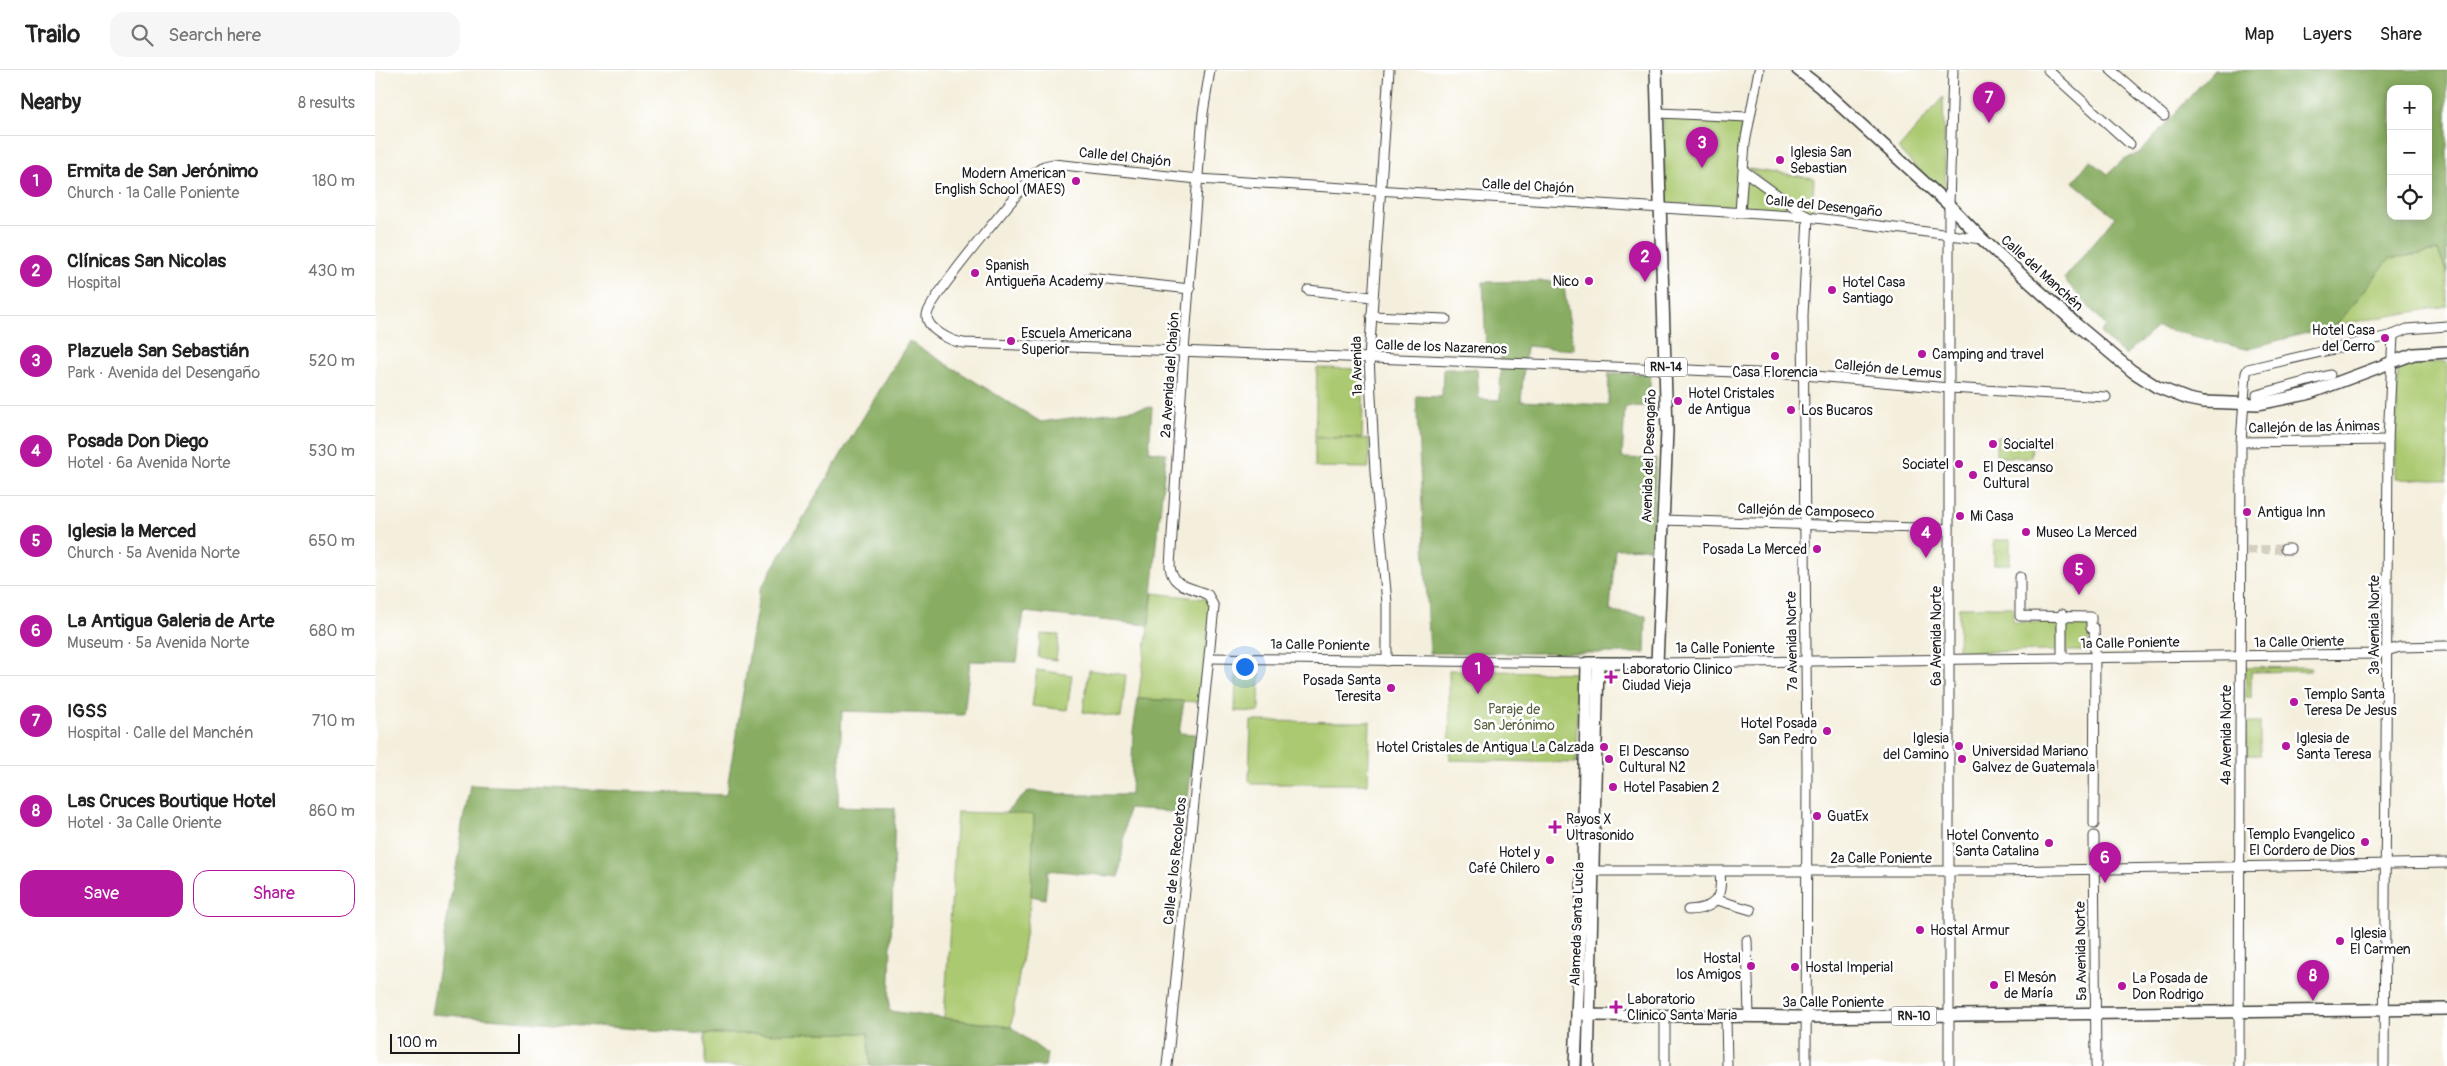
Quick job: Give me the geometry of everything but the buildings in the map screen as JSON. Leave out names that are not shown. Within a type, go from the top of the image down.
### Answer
[{"type":"main road","name":"Avenida del Desengaño","points":[[1656,70],[1662,208],[1667,431],[1657,663]]},
{"type":"main road","name":"Calle del Manchén","points":[[1798,70],[1820,86],[1949,205],[1982,239],[2077,325],[2132,370],[2157,387],[2188,399],[2257,400],[2307,394],[2414,354],[2447,352]]},
{"type":"main road","name":"1a Calle Poniente","points":[[1592,663],[1657,663]]},
{"type":"main road","name":"Alameda Santa Lucía","points":[[1575,1066],[1583,1014],[1592,663]]},
{"type":"main road","name":"RN-10","points":[[2239,1011],[2447,1009]]},
{"type":"main road","name":"3a Calle Poniente","points":[[1583,1014],[1807,1017],[2239,1011]]},
{"type":"main road","name":"Alameda Santa Lucía","points":[[1583,1014],[1588,1066]]},
{"type":"street","name":"2a Avenida del Chajón","points":[[1210,70],[1203,113],[1184,350],[1171,571],[1179,584],[1205,593],[1212,601],[1215,608],[1210,658]]},
{"type":"street","name":"1a Avenida","points":[[1387,661],[1387,603],[1375,472],[1369,358],[1389,70]]},
{"type":"street","points":[[1740,212],[1748,117],[1759,70]]},
{"type":"street","points":[[1949,205],[1953,70]]},
{"type":"street","points":[[2048,70],[2130,144]]},
{"type":"street","points":[[2111,70],[2164,116]]},
{"type":"street","points":[[1659,112],[1748,117]]},
{"type":"street","name":"Calle del Chajón","points":[[1184,350],[959,342],[946,337],[930,324],[927,314],[954,273],[1036,172],[1043,166],[1058,164],[1198,179],[1662,208]]},
{"type":"street","points":[[1744,171],[1808,217]]},
{"type":"street","name":"6a Avenida Norte","points":[[1949,205],[1949,1066]]},
{"type":"street","name":"Calle del Desengaño","points":[[1662,208],[1808,217],[1982,239]]},
{"type":"street","name":"7a Avenida Norte","points":[[1807,1066],[1803,316],[1808,217]]},
{"type":"street","points":[[1089,278],[1190,289]]},
{"type":"street","points":[[1308,290],[1373,296]]},
{"type":"street","points":[[1371,316],[1445,319]]},
{"type":"street","points":[[2393,335],[2407,329],[2447,326]]},
{"type":"street","name":"4a Avenida Norte","points":[[2239,1066],[2240,657],[2244,550],[2241,442],[2243,400],[2248,369],[2393,335]]},
{"type":"street","name":"3a Avenida Norte","points":[[2384,1066],[2388,440],[2393,335]]},
{"type":"street","name":"Calle de los Nazarenos","points":[[1184,350],[1666,369]]},
{"type":"street","name":"Callejón de Lemus","points":[[1666,369],[1804,375],[1949,388],[2107,397]]},
{"type":"street","points":[[2257,400],[2330,375]]},
{"type":"street","name":"Callejón de las Ánimas","points":[[2241,442],[2388,440]]},
{"type":"street","name":"Callejón de Camposeco","points":[[1662,520],[1949,529]]},
{"type":"street","points":[[2020,577],[2019,616],[2062,615],[2091,617],[2091,628],[2094,628],[2095,658],[2094,824]]},
{"type":"street","points":[[2062,615],[2062,659]]},
{"type":"street","name":"1a Calle Oriente","points":[[2240,657],[2376,654],[2400,647],[2447,646]]},
{"type":"street","name":"1a Calle Poniente","points":[[1657,663],[2240,657]]},
{"type":"street","name":"1a Calle Poniente","points":[[1210,658],[1592,663]]},
{"type":"street","name":"Calle de los Recoletos","points":[[1167,1066],[1210,658]]},
{"type":"street","name":"5a Avenida Norte","points":[[2094,836],[2096,1066]]},
{"type":"street","name":"2a Calle Poniente","points":[[1588,870],[1949,872],[2447,863]]},
{"type":"street","points":[[1688,910],[1710,907],[1717,900],[1722,887],[1720,872]]},
{"type":"street","points":[[1717,900],[1751,910]]},
{"type":"street","points":[[1747,940],[1749,1017]]},
{"type":"street","points":[[1665,1016],[1665,1066]]},
{"type":"street","points":[[1726,1017],[1727,1066]]},
{"type":"green space","points":[[2214,70],[2447,70],[2447,274],[2438,251],[2389,259],[2337,325],[2246,349],[2157,327],[2125,355],[2100,333],[2106,326],[2064,279],[2115,217],[2073,182],[2090,160],[2108,174],[2123,160],[2139,153]]},
{"type":"green space","points":[[1943,97],[1946,198],[1898,149]]},
{"type":"green space","points":[[1663,117],[1741,121],[1738,206],[1666,204]]},
{"type":"green space","points":[[1748,169],[1814,178],[1812,217]]},
{"type":"green space","points":[[1746,176],[1800,214],[1743,208]]},
{"type":"green space","points":[[2438,251],[2447,274],[2447,306],[2337,325],[2389,259]]},
{"type":"green space","points":[[1563,281],[1574,350],[1526,346],[1521,401],[1608,405],[1609,373],[1651,374],[1648,406],[1625,407],[1622,458],[1656,459],[1652,548],[1615,549],[1610,611],[1646,616],[1645,653],[1430,653],[1416,396],[1442,397],[1443,369],[1477,369],[1479,399],[1500,400],[1501,349],[1486,349],[1483,282]]},
{"type":"green space","points":[[909,341],[1041,422],[1152,407],[1149,451],[1166,453],[1149,625],[1024,612],[1017,662],[970,661],[964,715],[842,711],[838,806],[895,808],[889,1011],[1011,1027],[1047,1054],[1045,1066],[870,1066],[868,1033],[705,1034],[431,1014],[470,785],[726,795],[760,590]]},
{"type":"green space","points":[[2447,362],[2447,480],[2395,479],[2398,369],[2417,363]]},
{"type":"green space","points":[[1317,368],[1364,369],[1362,438],[1315,437]]},
{"type":"green space","points":[[1996,437],[2050,438],[2050,446],[2032,446],[2031,457],[1996,457]]},
{"type":"green space","points":[[1315,438],[1369,439],[1369,468],[1315,467]]},
{"type":"green space","points":[[1994,540],[2010,540],[2010,564],[1994,564]]},
{"type":"green space","points":[[1153,593],[1206,599],[1211,607],[1201,702],[1138,699]]},
{"type":"green space","points":[[1959,607],[2013,607],[2013,622],[2058,623],[2059,651],[1958,652]]},
{"type":"green space","points":[[2066,622],[2090,622],[2089,651],[2065,651]]},
{"type":"green space","points":[[1041,634],[1059,635],[1056,660],[1038,657]]},
{"type":"green space","points":[[2311,667],[2311,671],[2251,672],[2251,698],[2246,698],[2245,668]]},
{"type":"green space","points":[[1037,670],[1072,675],[1067,710],[1032,706]]},
{"type":"green space","points":[[1089,670],[1126,675],[1121,718],[1083,712]]},
{"type":"green space","name":"Paraje de San Jerónimo","points":[[1449,670],[1578,673],[1576,763],[1450,760]]},
{"type":"green space","points":[[1236,674],[1260,674],[1259,712],[1235,711]]},
{"type":"green space","points":[[1138,699],[1184,701],[1179,733],[1196,734],[1186,813],[1128,809],[1119,877],[1048,870],[1045,899],[1031,896],[1034,815],[1005,813],[1029,791],[1074,795],[1131,795],[1133,732]]},
{"type":"green space","points":[[1251,721],[1370,722],[1368,784],[1252,784],[1249,780]]},
{"type":"green space","points":[[2246,722],[2260,722],[2260,755],[2246,755]]},
{"type":"green space","points":[[957,812],[1034,814],[1031,897],[1011,1027],[944,1018]]},
{"type":"green space","points":[[868,1033],[870,1066],[705,1066],[705,1034]]},
{"type":"tunnel","points":[[2247,550],[2285,549]]},
{"type":"place","name":"IGSS","points":[[1989,123]]},
{"type":"place","name":"Iglesia San Sebastian","points":[[1780,160]]},
{"type":"place","name":"Plazuela San Sebastián","points":[[1702,168]]},
{"type":"place","name":"Modern American English School (MAES)","points":[[1076,181]]},
{"type":"place","name":"Spanish Antigueña Academy","points":[[975,273]]},
{"type":"place","name":"Nico","points":[[1589,281]]},
{"type":"place","name":"Clínicas San Nicolas","points":[[1645,282]]},
{"type":"place","name":"Hotel Casa Santiago","points":[[1832,290]]},
{"type":"place","name":"Hotel Casa del Cerro","points":[[2385,338]]},
{"type":"place","name":"Escuela Americana Superior","points":[[1011,341]]},
{"type":"place","name":"Camping and travel","points":[[1922,354]]},
{"type":"place","name":"Casa Florencia","points":[[1775,356]]},
{"type":"place","name":"Hotel Cristales de Antigua","points":[[1678,401]]},
{"type":"place","name":"Los Bucaros","points":[[1791,410]]},
{"type":"place","name":"Socialtel","points":[[1993,444]]},
{"type":"place","name":"Sociatel","points":[[1959,464]]},
{"type":"place","name":"El Descanso Cultural","points":[[1973,475]]},
{"type":"place","name":"Antigua Inn","points":[[2247,512]]},
{"type":"place","name":"Mi Casa","points":[[1960,516]]},
{"type":"place","name":"Museo La Merced","points":[[2026,532]]},
{"type":"place","name":"Posada La Merced","points":[[1817,549]]},
{"type":"place","name":"Posada Don Diego","points":[[1926,558]]},
{"type":"place","name":"Iglesia la Merced","points":[[2079,595]]},
{"type":"place","name":"Laboratorio Clinico Ciudad Vieja","points":[[1611,677]]},
{"type":"place","name":"Posada Santa Teresita","points":[[1391,688]]},
{"type":"place","name":"Ermita de San Jerónimo","points":[[1478,694]]},
{"type":"place","name":"Templo Santa Teresa De Jesus","points":[[2294,702]]},
{"type":"place","name":"Hotel Posada San Pedro","points":[[1827,731]]},
{"type":"place","name":"Iglesia del Camino","points":[[1959,746]]},
{"type":"place","name":"Iglesia de Santa Teresa","points":[[2286,746]]},
{"type":"place","name":"Hotel Cristales de Antigua La Calzada","points":[[1604,747]]},
{"type":"place","name":"El Descanso Cultural N2","points":[[1609,759]]},
{"type":"place","name":"Universidad Mariano Galvez de Guatemala","points":[[1962,759]]},
{"type":"place","name":"Hotel Pasabien 2","points":[[1613,787]]},
{"type":"place","name":"GuatEx","points":[[1817,816]]},
{"type":"place","name":"Rayos X Ultrasonido","points":[[1555,827]]},
{"type":"place","name":"Templo Evangelico El Cordero de Dios","points":[[2365,842]]},
{"type":"place","name":"Hotel Convento Santa Catalina","points":[[2049,843]]},
{"type":"place","name":"Hotel y Café Chilero","points":[[1550,860]]},
{"type":"place","name":"La Antigua Galeria de Arte","points":[[2105,883]]},
{"type":"place","name":"Hostal Armur","points":[[1920,930]]},
{"type":"place","name":"Iglesia El Carmen","points":[[2340,941]]},
{"type":"place","name":"Hostal los Amigos","points":[[1751,966]]},
{"type":"place","name":"Hostal Imperial","points":[[1795,967]]},
{"type":"place","name":"El Mesón de María","points":[[1994,985]]},
{"type":"place","name":"La Posada de Don Rodrigo","points":[[2122,986]]},
{"type":"place","name":"Las Cruces Boutique Hotel","points":[[2313,1001]]},
{"type":"place","name":"Laboratorio Clinico Santa Maria","points":[[1616,1007]]}]
